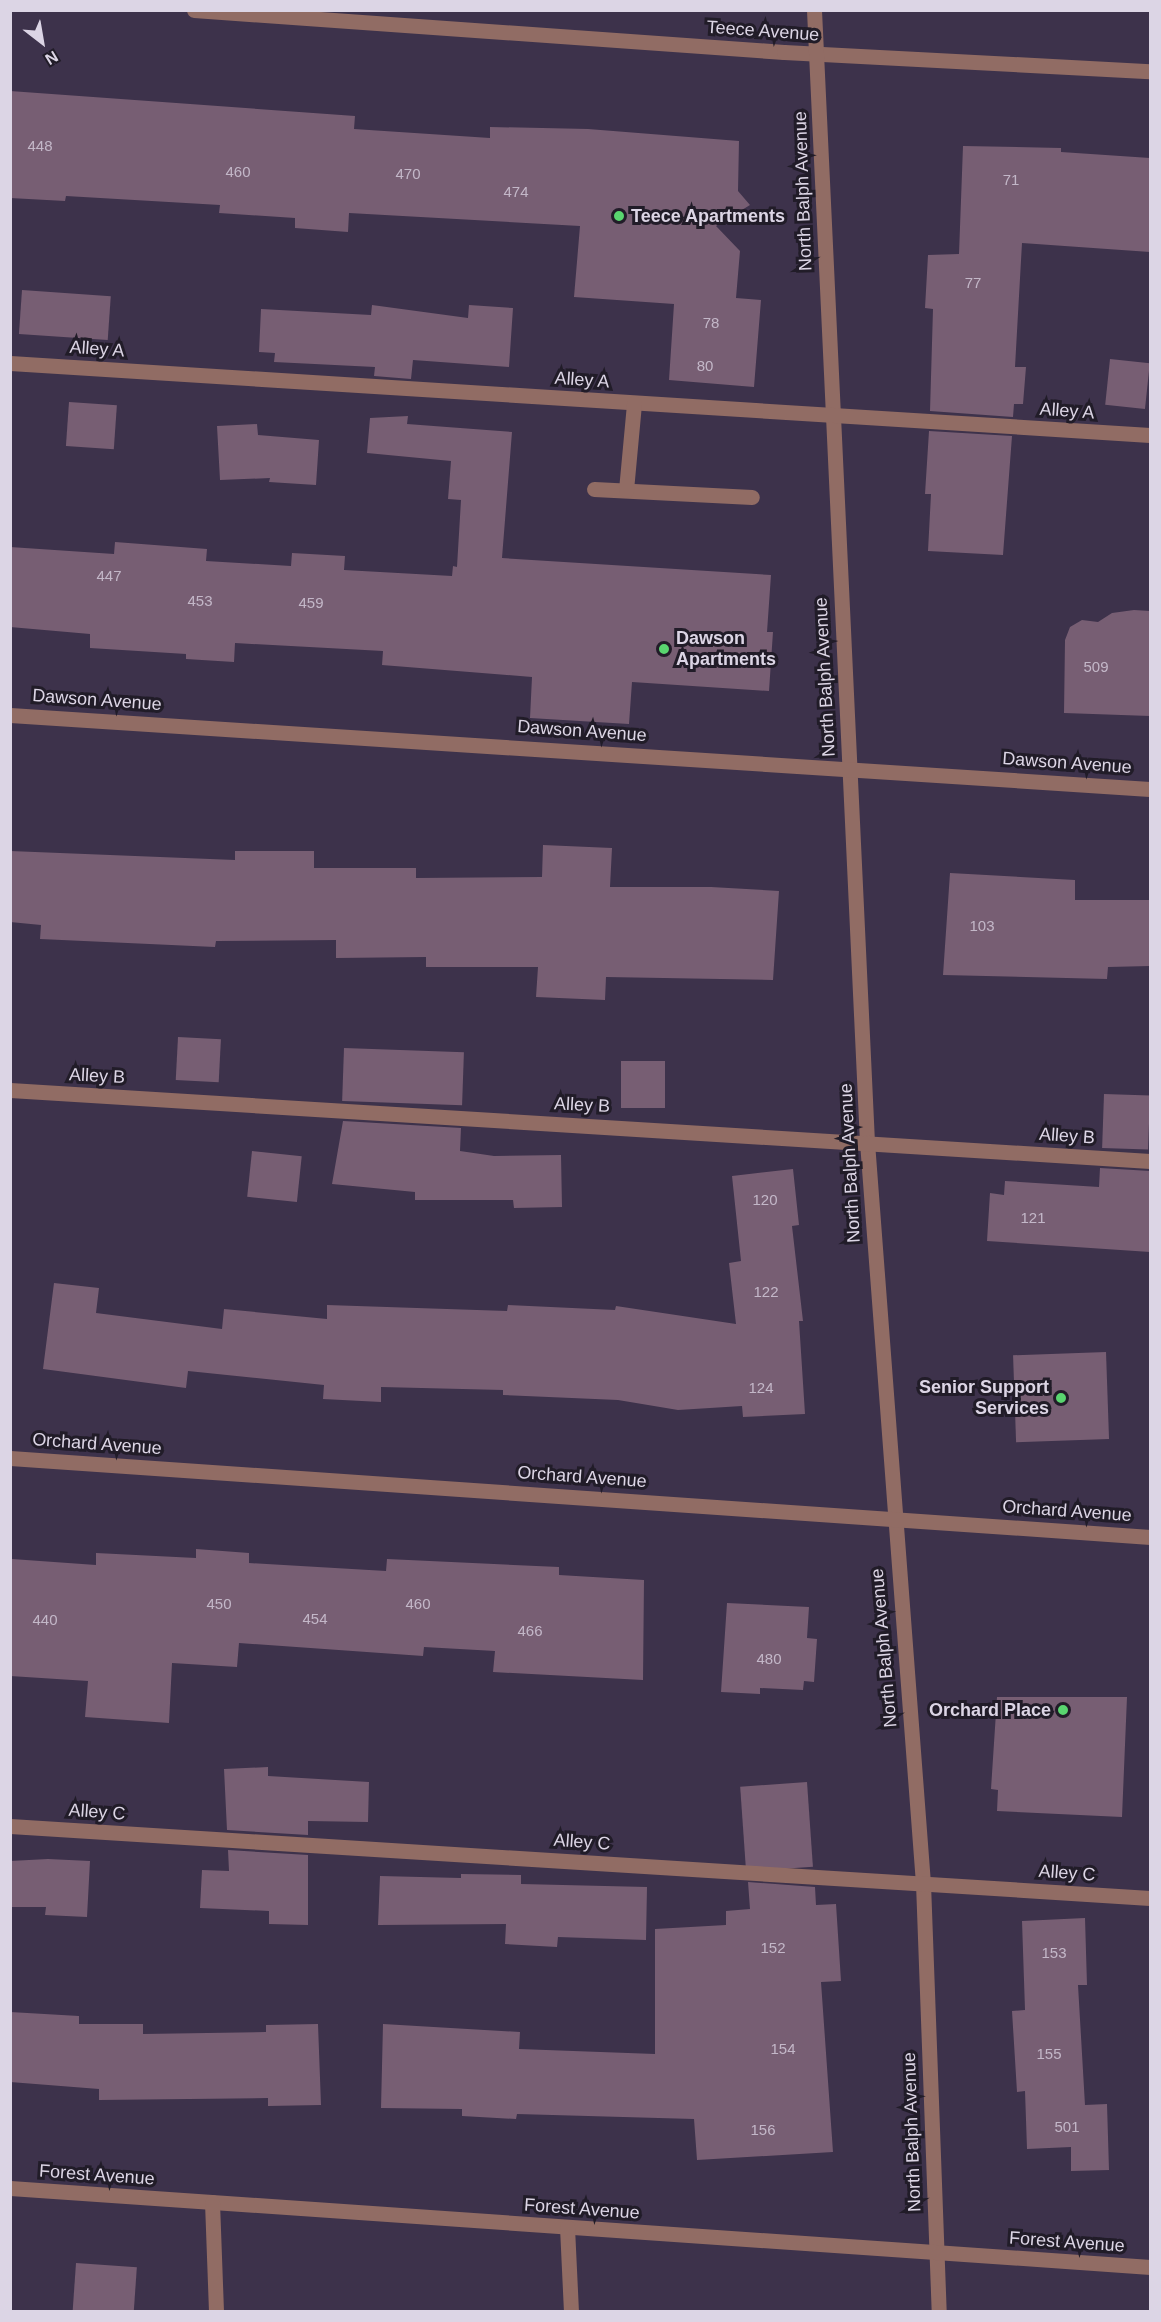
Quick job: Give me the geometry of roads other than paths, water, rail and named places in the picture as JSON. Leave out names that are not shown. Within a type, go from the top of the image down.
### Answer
[{"type":"street","name":"Teece Avenue","points":[[194,10],[817,54],[1150,71]]},
{"type":"street","name":"North Balph Avenue","points":[[814,10],[867,1142],[893,1518],[923,1883],[939,2312]]},
{"type":"street","name":"Alley A","points":[[10,363],[1150,435]]},
{"type":"street","points":[[626,490],[634,403]]},
{"type":"street","points":[[594,489],[752,497]]},
{"type":"street","name":"Dawson Avenue","points":[[10,714],[849,767],[1150,789]]},
{"type":"street","name":"Alley B","points":[[10,1090],[1150,1161]]},
{"type":"street","name":"Orchard Avenue","points":[[10,1458],[1150,1537]]},
{"type":"street","name":"Alley C","points":[[10,1826],[1150,1898]]},
{"type":"street","name":"Forest Avenue","points":[[10,2188],[1150,2267]]},
{"type":"street","points":[[212,2202],[216,2312]]},
{"type":"street","points":[[567,2227],[571,2312]]},
{"type":"place","name":"Teece Apartments","points":[[619,216]]},
{"type":"place","name":"Dawson Apartments","points":[[664,649]]},
{"type":"place","name":"Senior Support Services","points":[[1061,1398]]},
{"type":"place","name":"Orchard Place","points":[[1063,1710]]}]
